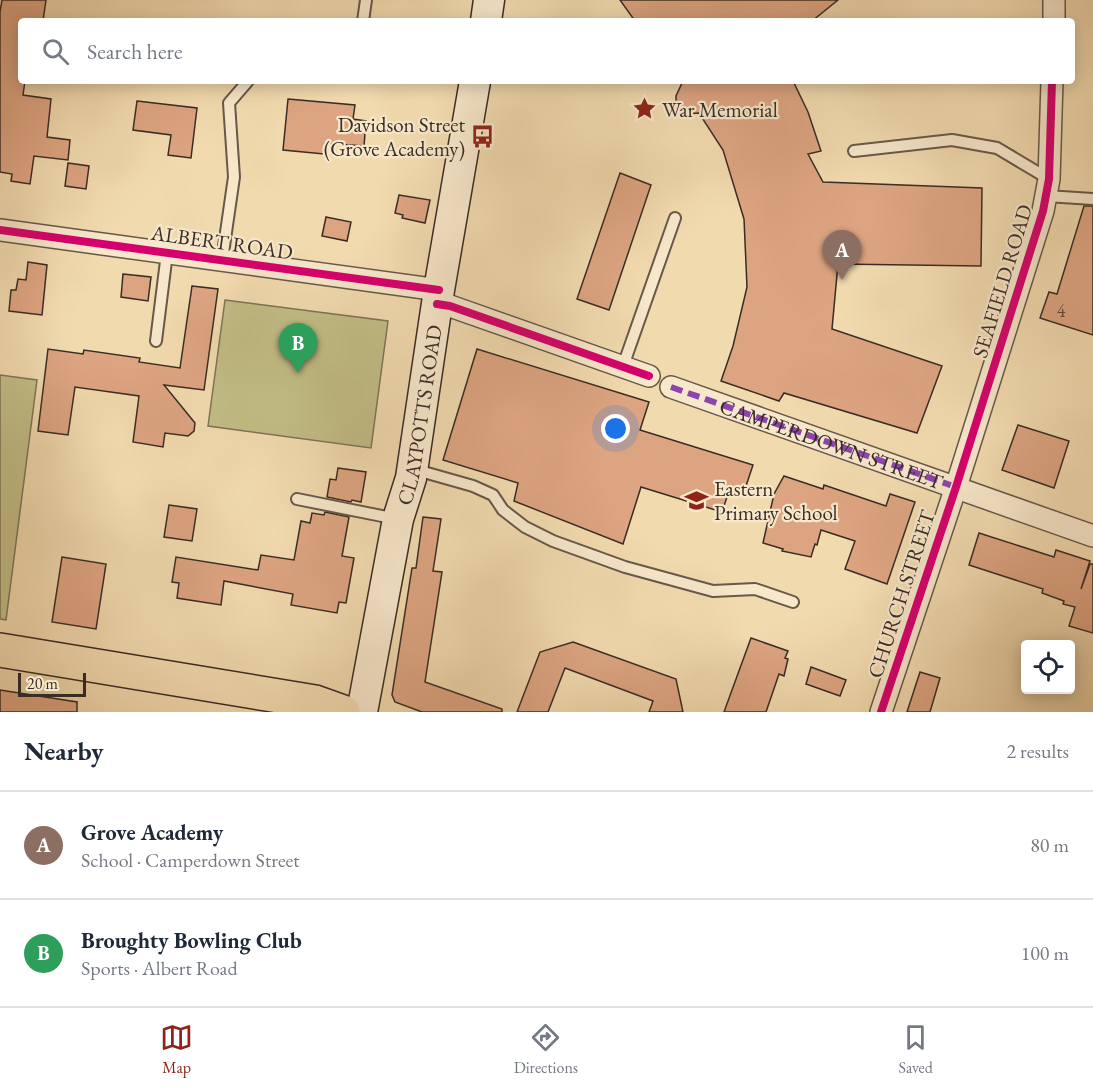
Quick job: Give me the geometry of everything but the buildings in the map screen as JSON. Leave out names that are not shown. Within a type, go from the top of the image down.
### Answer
[{"type":"main road","points":[[486,18],[489,0]]},
{"type":"main road","name":"CLAYPOTTS ROAD","points":[[362,712],[398,519],[413,469],[438,297],[474,84]]},
{"type":"main road","points":[[0,650],[315,702],[343,712]]},
{"type":"street","points":[[1054,0],[1054,18]]},
{"type":"street","name":"SEAFIELD ROAD","points":[[956,487],[1043,211],[1048,188],[1052,84]]},
{"type":"street","name":"ALBERT ROAD","points":[[0,230],[222,260],[438,297]]},
{"type":"street","points":[[438,297],[450,306],[650,376]]},
{"type":"street","name":"CAMPERDOWN STREET","points":[[671,387],[1093,536]]},
{"type":"street","name":"CHURCH STREET","points":[[881,712],[956,487]]},
{"type":"lane","points":[[363,18],[366,0]]},
{"type":"lane","points":[[222,260],[234,177],[229,103],[245,84]]},
{"type":"lane","points":[[854,151],[951,140],[998,148],[1048,188],[1093,199]]},
{"type":"lane","points":[[623,366],[675,218]]},
{"type":"lane","points":[[156,341],[166,253]]},
{"type":"lane","points":[[413,469],[473,486],[493,495],[503,510],[525,527],[553,542],[625,567],[713,591],[755,589],[793,602]]},
{"type":"lane","points":[[297,500],[398,519]]},
{"type":"shaded area","points":[[225,300],[388,321],[371,448],[208,426]]},
{"type":"shaded area","points":[[0,375],[37,380],[6,620],[0,619]]},
{"type":"marked path","points":[[671,387],[956,487]]},
{"type":"cycle path","points":[[881,712],[956,487],[1043,211],[1049,179],[1052,84]]},
{"type":"cycle path","points":[[0,230],[439,290]]},
{"type":"cycle path","points":[[437,304],[450,306],[649,376]]},
{"type":"place","name":"War Memorial","points":[[644,109]]},
{"type":"place","name":"Davidson Street (Grove Academy)","points":[[483,136]]},
{"type":"place","name":"Grove Academy","points":[[842,280]]},
{"type":"place","name":"Broughty Bowling Club","points":[[298,373]]},
{"type":"place","name":"Eastern Primary School","points":[[696,500]]}]
